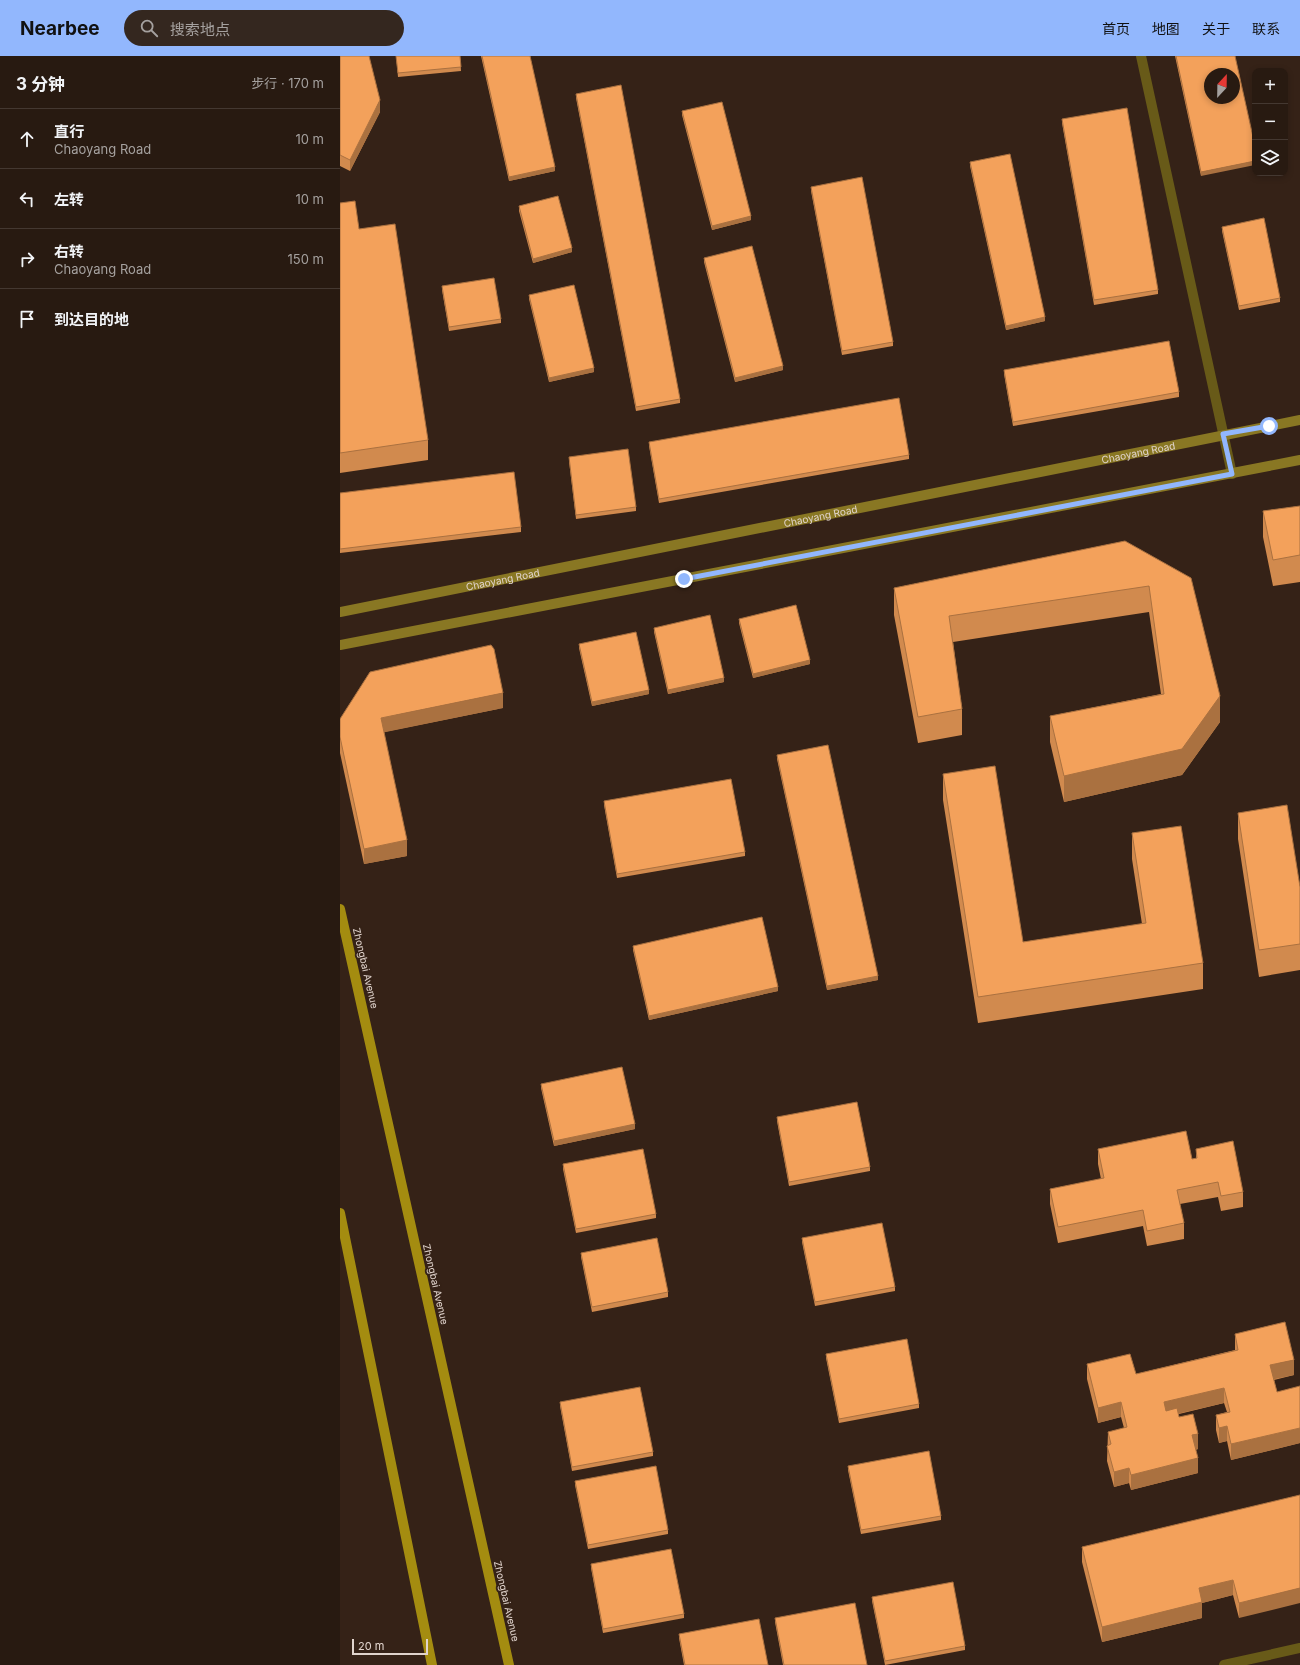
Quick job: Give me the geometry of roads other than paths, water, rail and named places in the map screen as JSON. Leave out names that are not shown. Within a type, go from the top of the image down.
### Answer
[{"type":"main road","name":"Chaoyang Road","points":[[340,612],[1223,434],[1300,420]]},
{"type":"main road","points":[[340,645],[1300,460]]},
{"type":"main road","name":"Zhongbai Avenue","points":[[340,909],[510,1665]]},
{"type":"main road","points":[[340,1213],[432,1665]]},
{"type":"street","points":[[1141,56],[1232,474]]},
{"type":"street","points":[[1230,1664],[1300,1648]]}]
